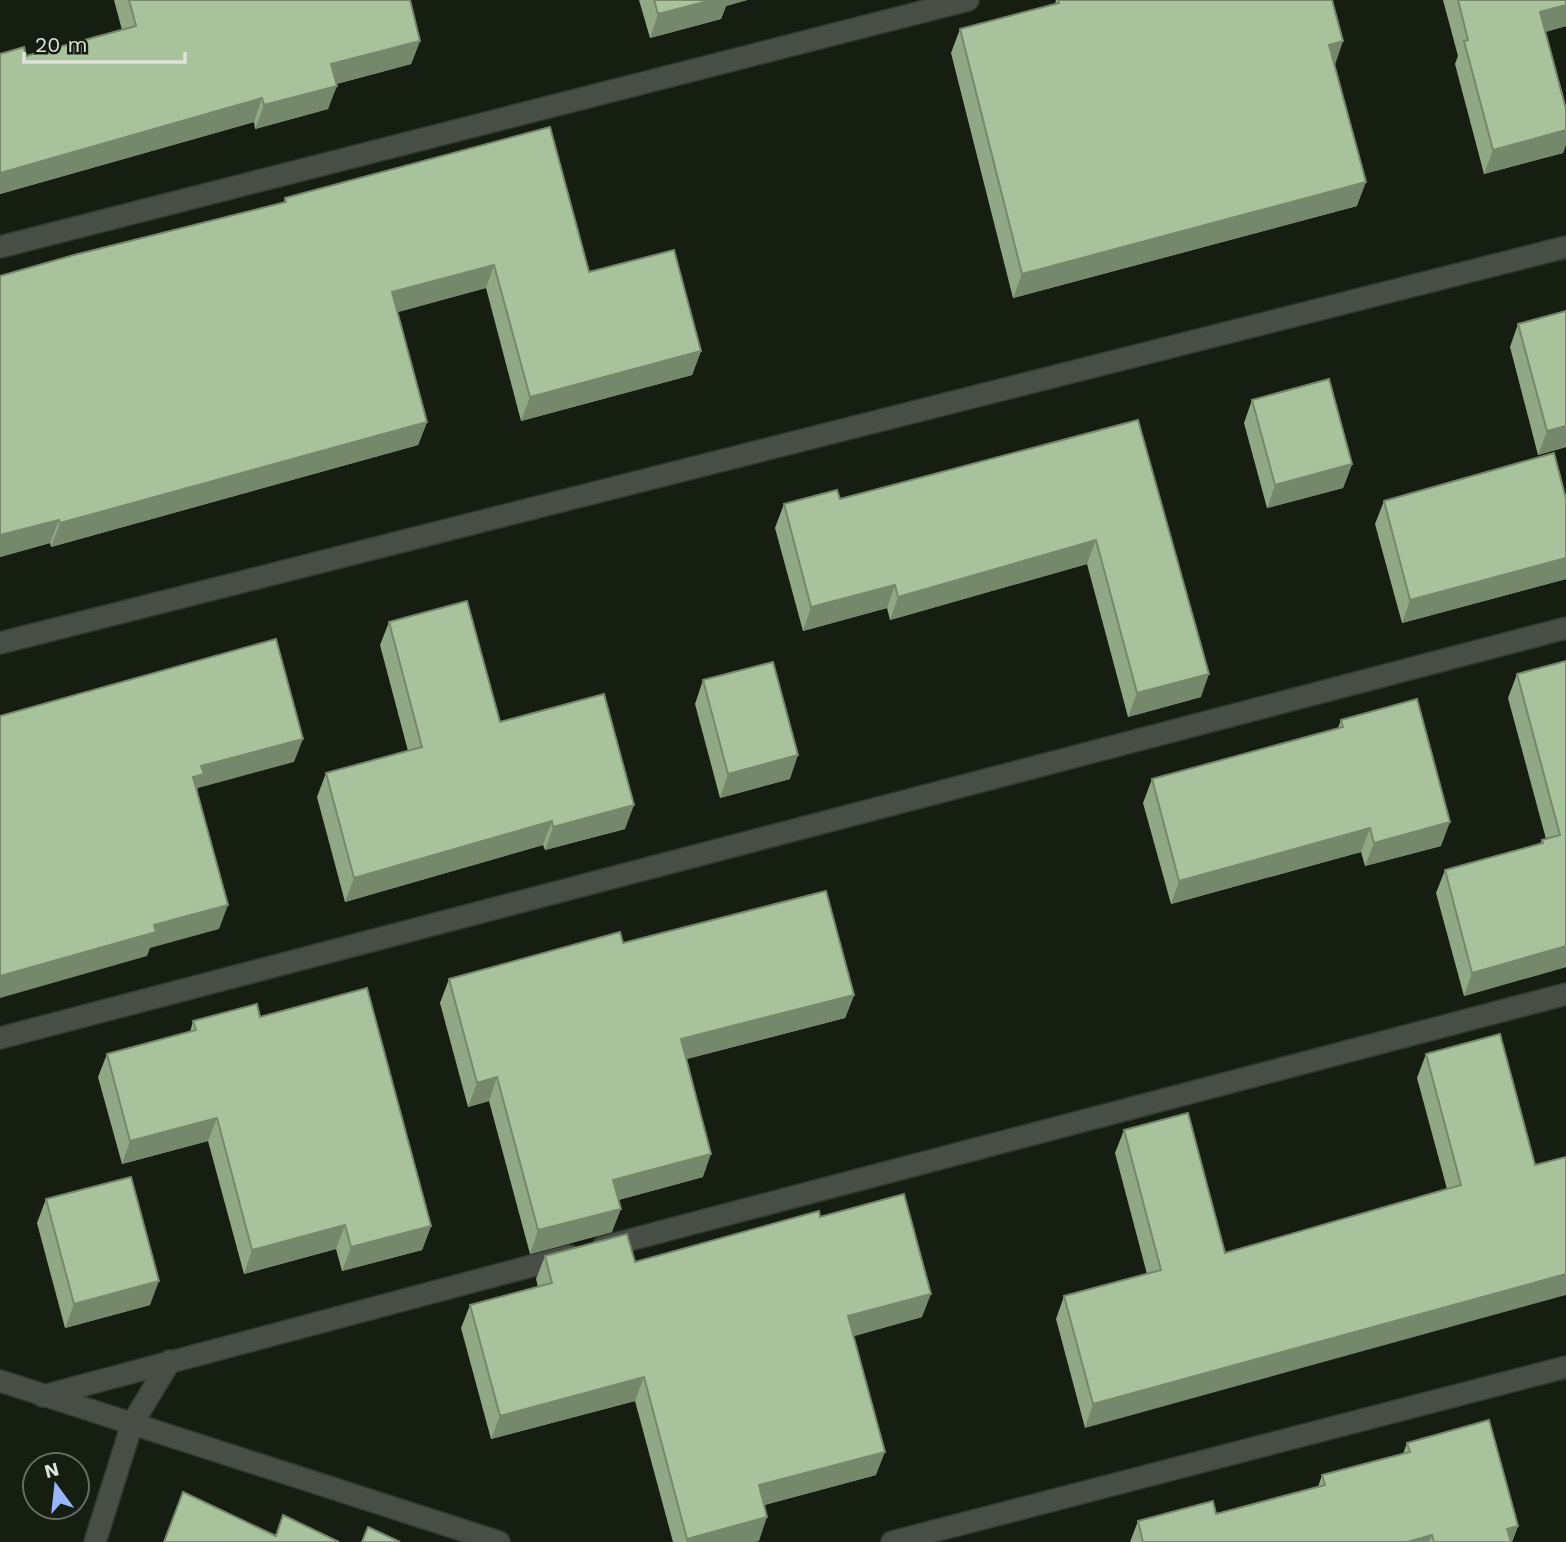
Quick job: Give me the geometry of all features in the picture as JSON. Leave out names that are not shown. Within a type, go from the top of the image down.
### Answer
[{"type":"street","points":[[0,247],[968,0]]},
{"type":"street","points":[[0,643],[1566,247]]},
{"type":"street","points":[[0,1038],[1566,628]]},
{"type":"street","points":[[43,1395],[1566,994]]},
{"type":"street","points":[[94,1542],[132,1424],[170,1361]]},
{"type":"street","points":[[892,1542],[1566,1367]]},
{"type":"street","points":[[0,1381],[499,1542]]},
{"type":"building","points":[[129,0],[410,0],[420,41],[331,64],[337,86],[264,105],[262,98],[0,173],[0,54],[24,47],[26,56],[136,26]]},
{"type":"building","points":[[654,0],[712,0],[658,14]]},
{"type":"building","points":[[1058,0],[1332,0],[1343,41],[1329,45],[1366,182],[1022,274],[960,29],[1059,3]]},
{"type":"building","points":[[1458,0],[1566,0],[1566,5],[1540,12],[1566,109],[1566,130],[1493,150],[1464,41],[1468,40]]},
{"type":"building","points":[[550,127],[589,272],[674,250],[701,351],[530,397],[494,265],[392,292],[427,422],[60,523],[59,520],[0,535],[0,276],[286,202],[285,198]]},
{"type":"building","points":[[1566,311],[1566,426],[1547,431],[1518,324]]},
{"type":"building","points":[[1329,379],[1352,464],[1275,485],[1252,400]]},
{"type":"building","points":[[1138,420],[1209,674],[1137,693],[1096,540],[898,597],[895,585],[811,607],[784,504],[837,490],[840,499]]},
{"type":"building","points":[[1554,453],[1566,499],[1566,558],[1410,600],[1384,501]]},
{"type":"building","points":[[467,601],[500,722],[604,694],[634,805],[553,827],[552,821],[354,878],[326,773],[422,747],[389,622]]},
{"type":"building","points":[[276,639],[303,739],[201,766],[204,774],[193,777],[228,905],[154,925],[156,932],[0,976],[0,716]]},
{"type":"building","points":[[1566,661],[1566,946],[1472,973],[1445,870],[1543,843],[1542,840],[1560,835],[1517,674]]},
{"type":"building","points":[[773,662],[798,755],[728,774],[703,680]]},
{"type":"building","points":[[1417,699],[1450,822],[1374,843],[1370,828],[1179,881],[1152,779],[1343,727],[1341,720]]},
{"type":"building","points":[[826,891],[854,995],[681,1039],[711,1154],[613,1180],[621,1209],[538,1230],[497,1077],[477,1083],[449,979],[620,932],[623,943]]},
{"type":"building","points":[[367,988],[431,1226],[351,1247],[345,1225],[252,1250],[217,1118],[130,1141],[107,1054],[196,1030],[193,1021],[257,1004],[260,1017]]},
{"type":"building","points":[[1500,1034],[1535,1165],[1566,1157],[1566,1274],[1093,1404],[1064,1296],[1161,1270],[1124,1130],[1188,1113],[1225,1253],[1461,1185],[1426,1054]]},
{"type":"building","points":[[131,1177],[159,1281],[74,1304],[46,1199]]},
{"type":"building","points":[[904,1194],[931,1294],[848,1316],[885,1452],[759,1485],[767,1517],[687,1539],[644,1377],[500,1416],[470,1305],[552,1283],[545,1256],[627,1234],[635,1262],[819,1211],[820,1217]]},
{"type":"building","points":[[1489,1420],[1518,1526],[1507,1529],[1511,1542],[1434,1542],[1432,1535],[1407,1542],[1143,1542],[1138,1521],[1213,1501],[1216,1514],[1325,1485],[1322,1475],[1410,1452],[1407,1443]]},
{"type":"building","points":[[183,1492],[276,1536],[283,1515],[339,1542],[164,1542]]},
{"type":"building","points":[[368,1527],[400,1542],[362,1542]]}]
